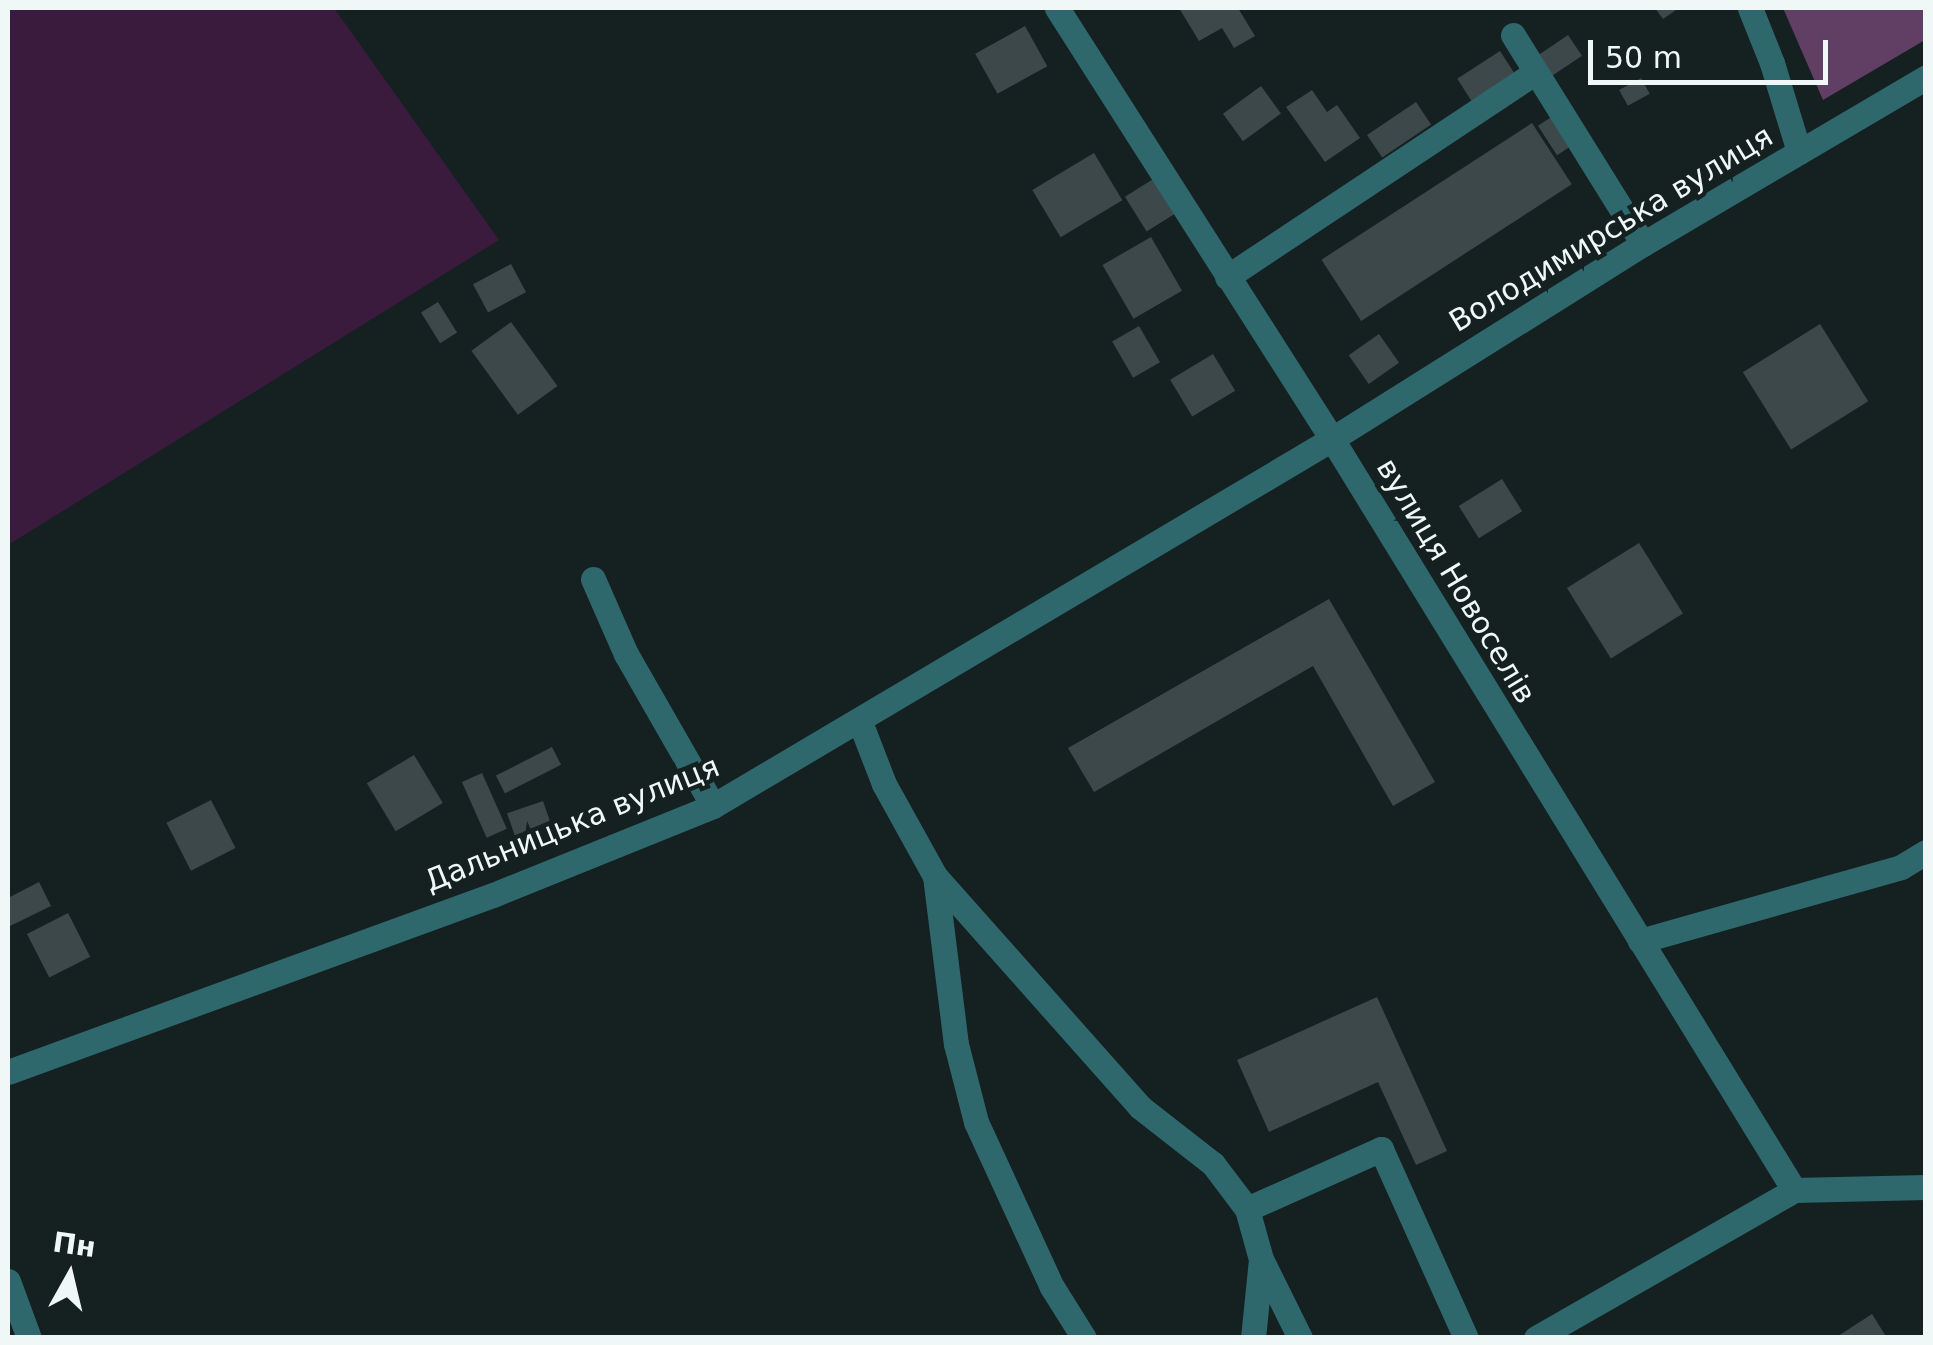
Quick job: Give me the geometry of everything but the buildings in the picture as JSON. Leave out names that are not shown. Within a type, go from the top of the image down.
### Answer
[{"type":"street","name":"вулиця Новоселів","points":[[1057,8],[1332,439],[1794,1190]]},
{"type":"street","points":[[1750,8],[1772,62],[1799,152]]},
{"type":"street","points":[[1513,35],[1644,244]]},
{"type":"street","points":[[1226,277],[1535,72]]},
{"type":"street","name":"Володимирська вулиця","points":[[1332,439],[1644,244],[1926,78]]},
{"type":"street","name":"Дальницька вулиця","points":[[8,1072],[493,896],[713,806],[1332,439]]},
{"type":"street","points":[[593,579],[626,654],[713,806]]},
{"type":"street","points":[[860,722],[884,784],[936,876],[1140,1107],[1214,1164],[1247,1208],[1262,1259],[1300,1338]]},
{"type":"street","points":[[1640,941],[1901,867],[1926,852]]},
{"type":"street","points":[[936,876],[956,1044],[976,1122],[1052,1288],[1084,1338]]},
{"type":"street","points":[[1247,1208],[1381,1149],[1466,1338]]},
{"type":"street","points":[[1536,1338],[1794,1190],[1926,1187]]},
{"type":"street","points":[[1252,1338],[1262,1259]]},
{"type":"street","points":[[8,1281],[29,1338]]},
{"type":"shaded area","points":[[8,8],[334,8],[499,240],[8,545]]},
{"type":"shaded area","points":[[1783,8],[1925,8],[1925,40],[1823,100]]}]
